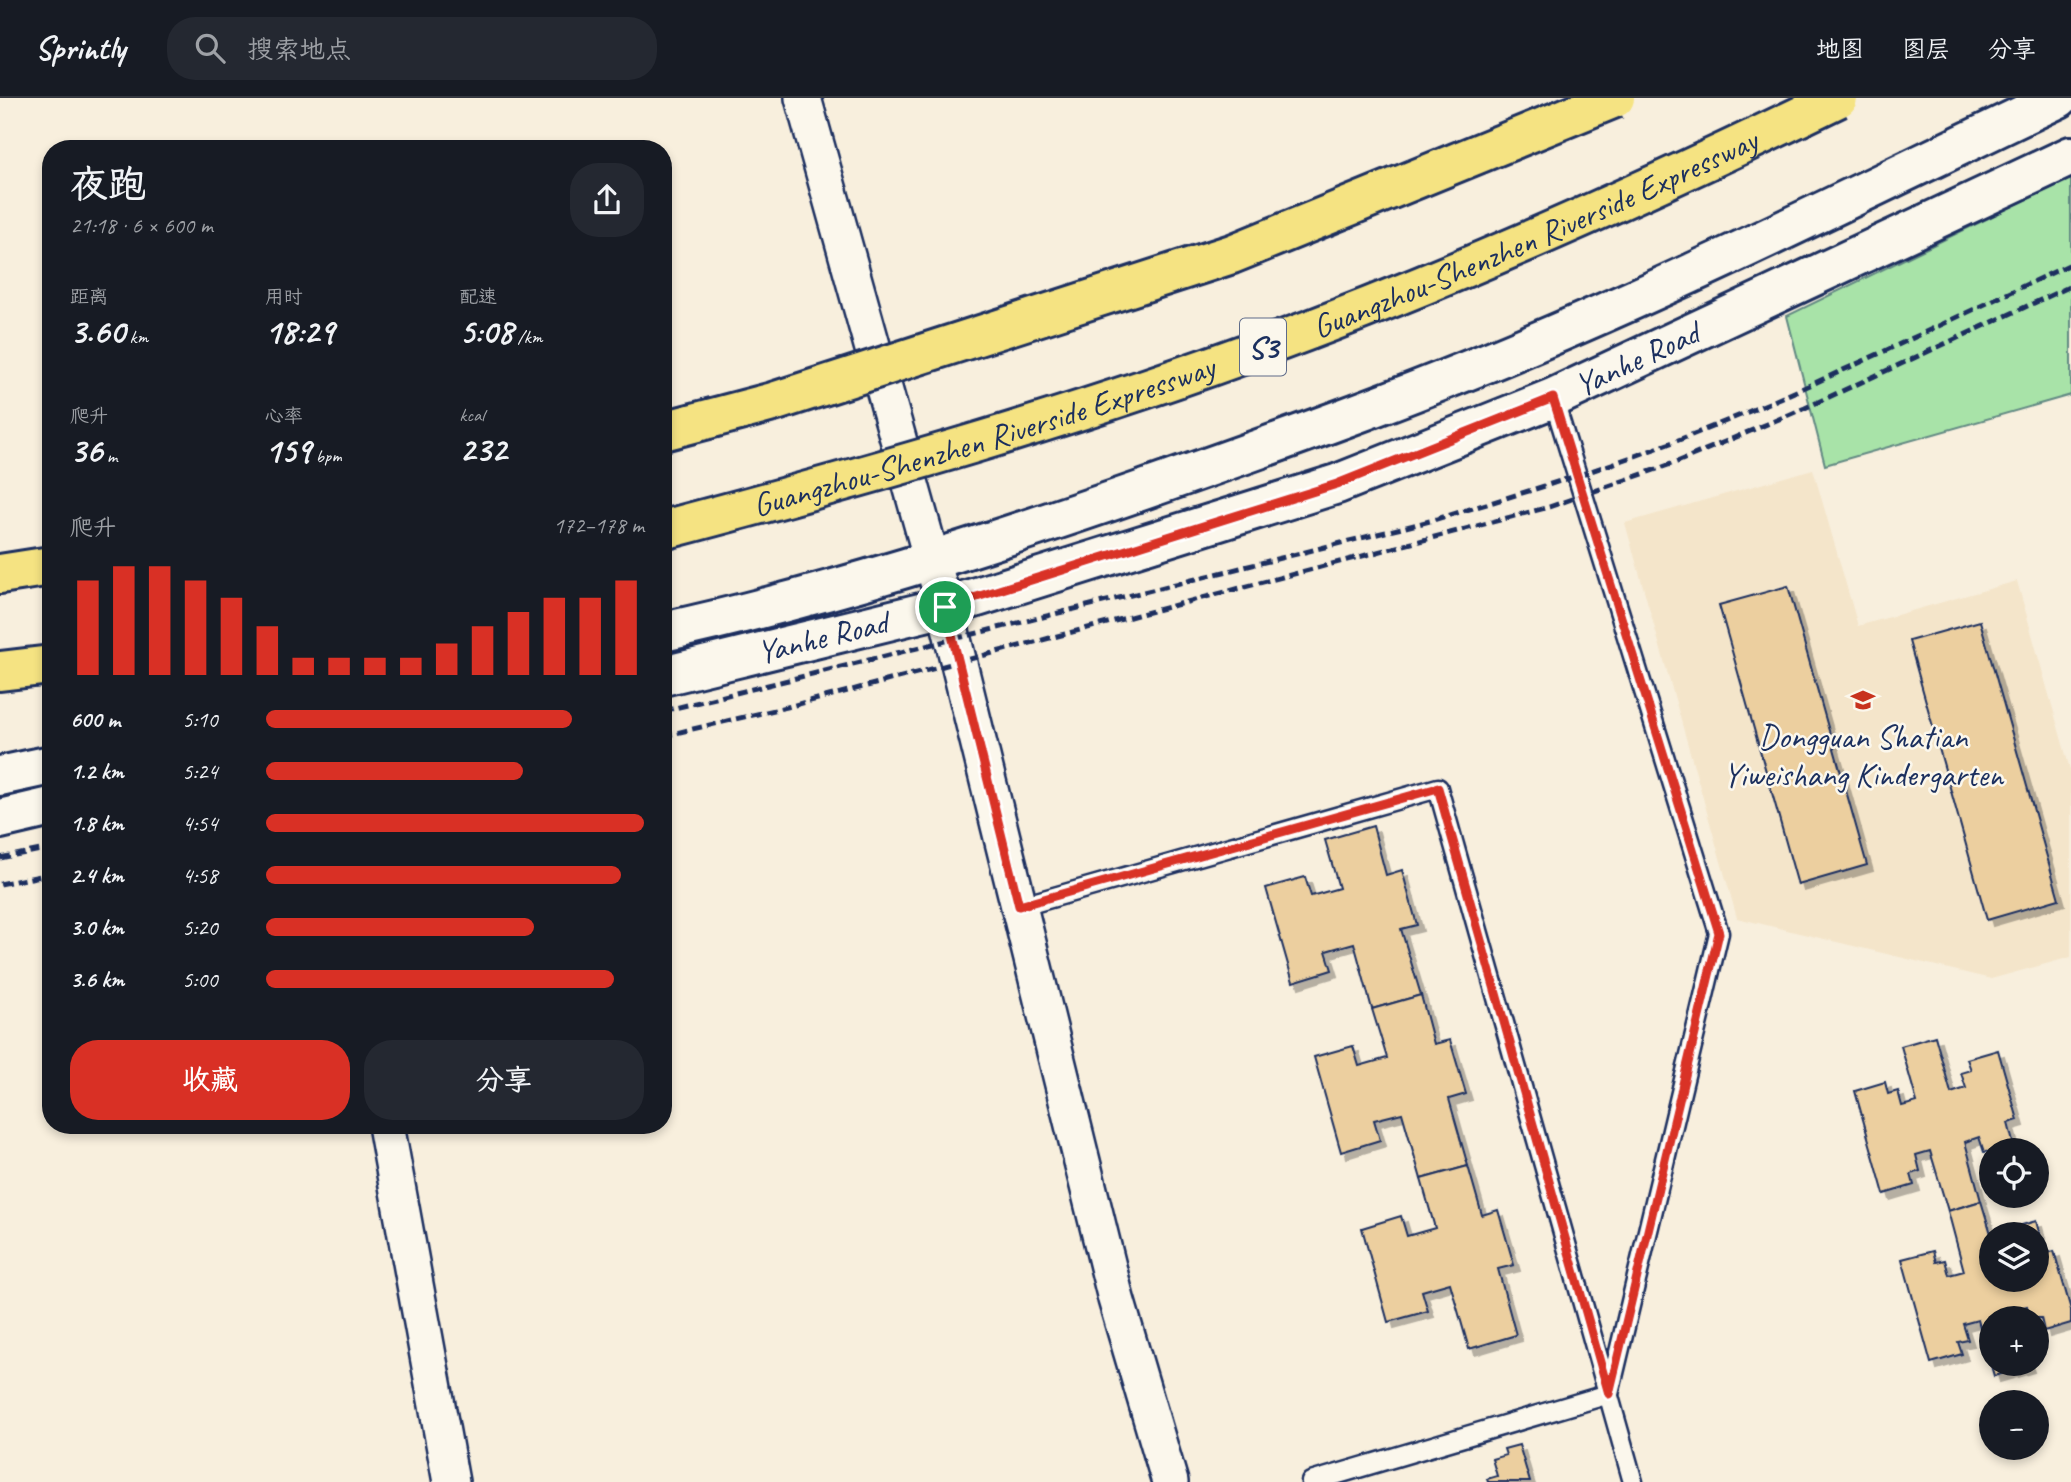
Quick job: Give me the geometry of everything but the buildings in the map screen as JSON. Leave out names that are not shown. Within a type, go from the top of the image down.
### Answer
[{"type":"highway","points":[[672,429],[773,402],[1232,254],[1615,98]]},
{"type":"highway","name":"Guangzhou-Shenzhen Riverside Expressway","points":[[672,528],[804,493],[1048,421],[1272,344],[1487,259],[1682,174],[1838,98]]},
{"type":"highway","points":[[0,574],[42,567]]},
{"type":"highway","points":[[0,671],[42,665]]},
{"type":"street","points":[[803,98],[945,607],[1116,1299],[1170,1482]]},
{"type":"street","name":"Yanhe Road","points":[[672,630],[726,618],[932,559],[1060,519],[1324,427],[1535,343],[1809,218],[2059,98]]},
{"type":"street","name":"Yanhe Road","points":[[672,674],[945,607],[1337,484],[1553,398],[2071,156]]},
{"type":"street","points":[[0,776],[42,767]]},
{"type":"street","points":[[0,819],[42,809]]},
{"type":"street","points":[[388,1134],[451,1482]]},
{"type":"lane","points":[[1553,398],[1719,933],[1609,1394]]},
{"type":"lane","points":[[1019,906],[1438,788],[1633,1482]]},
{"type":"lane","points":[[1311,1482],[1609,1394]]},
{"type":"shaded area","name":"Dongguan Shatian Yiweishang Kindergarten","points":[[1813,469],[1858,626],[2017,581],[2071,773],[2071,957],[1991,979],[1737,918],[1625,523]]},
{"type":"green space","points":[[2071,178],[2071,395],[1825,465],[1787,316]]},
{"type":"railway","points":[[672,709],[1430,521],[1550,484],[1668,444],[1770,403],[2071,264]]},
{"type":"railway","points":[[672,734],[787,707],[1549,507],[1677,462],[1805,408],[2071,286]]},
{"type":"railway","points":[[0,858],[42,850]]},
{"type":"railway","points":[[0,884],[42,876]]},
{"type":"place","name":"Dongguan Shatian Yiweishang Kindergarten","points":[[1863,700]]},
{"type":"route","points":[[1553,398],[1719,933],[1609,1394],[1438,788],[1019,906],[945,607],[1078,568],[1337,484],[1553,398]]}]
